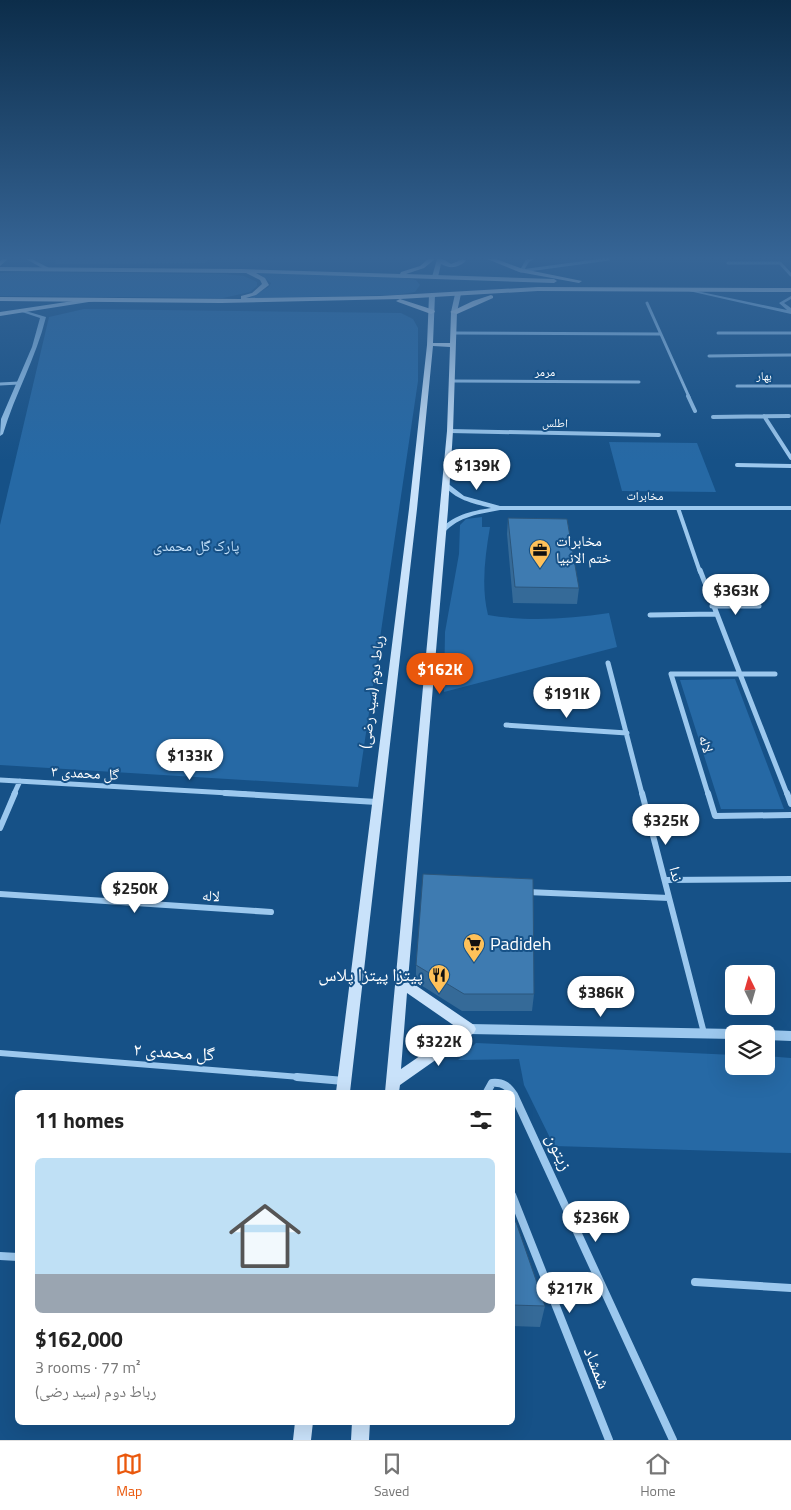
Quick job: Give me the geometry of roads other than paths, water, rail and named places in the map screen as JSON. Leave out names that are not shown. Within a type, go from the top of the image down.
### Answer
[{"type":"main road","name":"رباط دوم (سید رضی)","points":[[343,1090],[378,802],[431,326]]},
{"type":"main road","points":[[392,1087],[403,984],[446,484],[450,432],[453,326]]},
{"type":"main road","points":[[430,345],[452,346]]},
{"type":"main road","points":[[392,1087],[468,1028],[403,984]]},
{"type":"main road","points":[[302,1440],[304,1425]]},
{"type":"main road","points":[[360,1440],[361,1425]]},
{"type":"street","points":[[0,430],[38,340],[41,326]]},
{"type":"street","points":[[657,326],[695,411]]},
{"type":"street","points":[[453,333],[660,334]]},
{"type":"street","points":[[718,333],[791,333]]},
{"type":"street","points":[[709,356],[791,355]]},
{"type":"street","name":"مرمر","points":[[452,381],[639,382]]},
{"type":"street","points":[[0,384],[19,383]]},
{"type":"street","name":"بهار","points":[[737,386],[791,386]]},
{"type":"street","points":[[764,416],[791,458]]},
{"type":"street","points":[[713,418],[788,416]]},
{"type":"street","name":"اطلس","points":[[450,432],[659,436]]},
{"type":"street","points":[[737,465],[791,466]]},
{"type":"street","points":[[446,484],[451,492],[459,497],[500,508]]},
{"type":"street","points":[[442,532],[447,524],[454,519],[500,508]]},
{"type":"street","name":"مخابرات","points":[[500,508],[791,508]]},
{"type":"street","points":[[678,508],[712,606],[791,804]]},
{"type":"street","points":[[712,606],[759,606]]},
{"type":"street","points":[[650,615],[716,614]]},
{"type":"street","name":"ندا","points":[[608,663],[704,1034]]},
{"type":"street","name":"لاله","points":[[775,674],[671,674],[715,816],[791,815]]},
{"type":"street","points":[[506,725],[626,733]]},
{"type":"street","name":"گل محمدی ۳","points":[[0,780],[378,802]]},
{"type":"street","points":[[0,828],[20,782]]},
{"type":"street","points":[[665,880],[791,879]]},
{"type":"street","points":[[523,892],[669,898]]},
{"type":"street","name":"لاله","points":[[0,894],[271,912]]},
{"type":"street","points":[[468,1028],[725,1034]]},
{"type":"street","points":[[775,1035],[791,1036]]},
{"type":"street","name":"گل محمدی ۲","points":[[0,1054],[345,1081]]},
{"type":"street","name":"زیتون","points":[[488,1090],[492,1083],[501,1082],[508,1085],[511,1090]]},
{"type":"street","name":"زیتون","points":[[515,1098],[526,1118],[673,1440]]},
{"type":"street","name":"شمشاد","points":[[515,1203],[609,1440]]},
{"type":"street","points":[[0,1256],[15,1257]]},
{"type":"street","points":[[695,1282],[791,1288]]},
{"type":"place","name":"مخابرات ختم الانبیا","points":[[540,569]]},
{"type":"place","name":"Padideh","points":[[474,963]]},
{"type":"place","name":"پیتزا پیتزا پلاس","points":[[439,994]]},
{"type":"park label","name":"پارک گل محمدی","points":[[196,546]]}]
